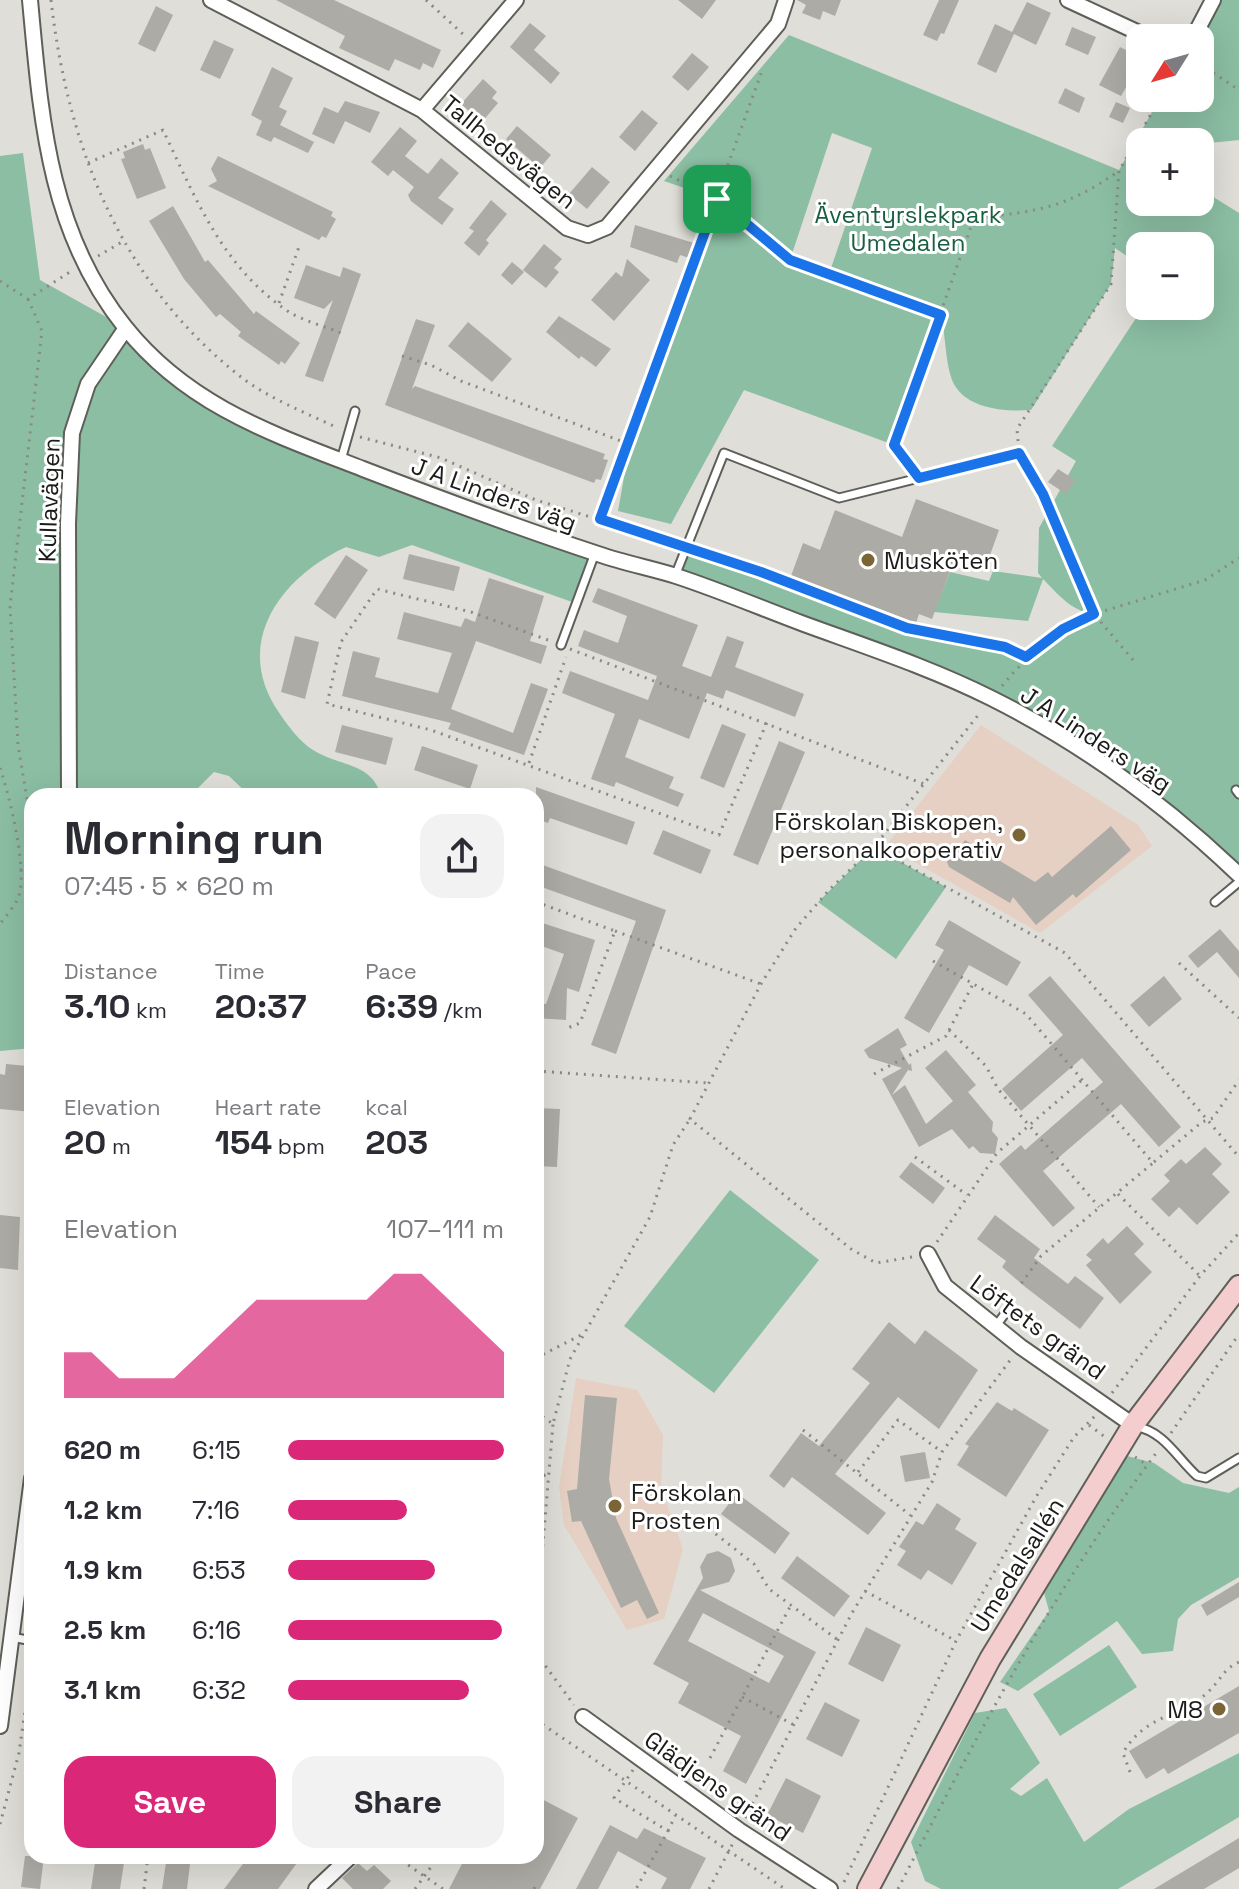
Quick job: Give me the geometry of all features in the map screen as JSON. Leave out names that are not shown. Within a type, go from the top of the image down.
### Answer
[{"type":"street","points":[[30,0],[42,127],[57,196],[89,272],[126,328]]},
{"type":"street","name":"Tallhedsvägen","points":[[211,0],[422,110],[578,234],[588,235],[607,227],[656,169],[778,24],[786,0]]},
{"type":"street","points":[[422,110],[516,0]]},
{"type":"street","points":[[1068,0],[1126,27]]},
{"type":"street","points":[[1200,24],[1213,0]]},
{"type":"street","name":"J A Linders väg","points":[[126,328],[164,366],[217,406],[252,426],[595,553],[675,576],[896,658],[990,698],[1071,744],[1152,798],[1239,875]]},
{"type":"street","name":"Kullavägen","points":[[69,788],[68,523],[72,433],[88,384],[126,328]]},
{"type":"street","name":"Löftets gränd","points":[[928,1254],[945,1286],[1021,1347],[1133,1425]]},
{"type":"street","name":"Umedalsallén","points":[[868,1889],[990,1659],[1133,1425],[1239,1286]]},
{"type":"street","points":[[0,1726],[24,1542]]},
{"type":"street","name":"Glädjens gränd","points":[[583,1717],[739,1830],[830,1889]]},
{"type":"street","points":[[316,1889],[343,1864]]},
{"type":"lane","points":[[341,460],[355,411]]},
{"type":"lane","points":[[675,576],[724,453],[839,498],[1019,453]]},
{"type":"lane","points":[[565,647],[595,553]]},
{"type":"lane","points":[[1215,902],[1239,882]]},
{"type":"lane","points":[[995,1326],[1009,1308]]},
{"type":"lane","points":[[1133,1425],[1148,1428],[1166,1440],[1197,1476],[1206,1478],[1239,1458]]},
{"type":"lane","points":[[12,1637],[24,1639]]},
{"type":"path","points":[[51,0],[68,93],[88,163],[122,242],[188,331],[243,379],[348,433],[441,458],[536,500],[761,572],[907,628],[1005,647],[1026,657]]},
{"type":"path","points":[[426,0],[476,47]]},
{"type":"path","points":[[600,519],[630,444],[763,68]]},
{"type":"path","points":[[1214,73],[1239,90]]},
{"type":"path","points":[[1133,660],[1094,614],[1043,494],[1019,453],[1017,429],[1111,284],[1119,171],[1152,112]]},
{"type":"path","points":[[88,163],[163,130],[213,235],[254,283],[291,313],[341,333]]},
{"type":"path","points":[[656,169],[717,199],[790,260],[941,315]]},
{"type":"path","points":[[919,478],[894,445],[974,218],[1045,210],[1089,192],[1119,171]]},
{"type":"path","points":[[98,256],[122,242]]},
{"type":"path","points":[[279,303],[300,244]]},
{"type":"path","points":[[28,299],[73,270]]},
{"type":"path","points":[[0,281],[28,299],[42,331],[10,606],[18,745],[25,788]]},
{"type":"path","points":[[402,356],[630,444]]},
{"type":"path","points":[[1002,686],[1026,657],[1063,629],[1094,614],[1205,580],[1239,558]]},
{"type":"path","points":[[767,722],[719,835],[529,763],[431,730],[327,704],[341,642],[377,589],[471,612],[767,722],[924,784]]},
{"type":"path","points":[[529,763],[565,647]]},
{"type":"path","points":[[544,1525],[553,1424],[570,1359],[650,1217],[673,1145],[690,1119],[761,984],[796,928],[830,889],[874,847],[979,714]]},
{"type":"path","points":[[0,768],[10,797],[19,870],[19,896],[0,924]]},
{"type":"path","points":[[874,847],[1065,953],[1239,1157]]},
{"type":"path","points":[[19,870],[24,869]]},
{"type":"path","points":[[544,905],[761,984]]},
{"type":"path","points":[[565,1029],[580,1023],[615,931]]},
{"type":"path","points":[[933,961],[1026,1014],[1153,1163]]},
{"type":"path","points":[[1179,963],[1239,1018]]},
{"type":"path","points":[[874,1074],[946,1036],[973,984]]},
{"type":"path","points":[[949,1030],[986,1066],[998,1089],[1099,1207]]},
{"type":"path","points":[[544,1072],[708,1083]]},
{"type":"path","points":[[690,1119],[851,1249],[876,1263],[928,1254],[997,1153],[1082,1080]]},
{"type":"path","points":[[1021,1284],[1041,1256],[1153,1163],[1213,1118],[1239,1080]]},
{"type":"path","points":[[915,1157],[968,1196]]},
{"type":"path","points":[[1117,1193],[1200,1276]]},
{"type":"path","points":[[841,1889],[956,1641],[1036,1497],[1074,1437],[1089,1425],[1200,1276],[1239,1233]]},
{"type":"path","points":[[544,1354],[585,1333]]},
{"type":"path","points":[[898,1889],[1018,1665],[1072,1573],[1105,1521],[1166,1440],[1239,1334]]},
{"type":"path","points":[[709,1889],[838,1640],[932,1482],[942,1452],[1021,1347]]},
{"type":"path","points":[[544,1418],[553,1424]]},
{"type":"path","points":[[857,1472],[898,1420],[942,1452]]},
{"type":"path","points":[[803,1430],[911,1516]]},
{"type":"path","points":[[544,1475],[548,1474]]},
{"type":"path","points":[[703,1524],[754,1564],[769,1589],[838,1640]]},
{"type":"path","points":[[865,1591],[956,1641]]},
{"type":"path","points":[[710,1758],[791,1605]]},
{"type":"path","points":[[1130,1772],[1123,1753],[1130,1740],[1154,1721],[1208,1693],[1225,1668],[1239,1662]]},
{"type":"path","points":[[544,1664],[583,1717]]},
{"type":"path","points":[[742,1697],[794,1725]]},
{"type":"path","points":[[0,1824],[19,1753],[24,1718]]},
{"type":"path","points":[[544,1725],[785,1889]]},
{"type":"path","points":[[641,1758],[614,1798],[668,1831]]},
{"type":"path","points":[[636,1889],[676,1816]]},
{"type":"path","points":[[144,1889],[147,1864]]},
{"type":"path","points":[[407,1864],[443,1889]]},
{"type":"path","points":[[415,1889],[433,1864]]},
{"type":"shaded area","name":"Förskolan Biskopen, personalkooperativ","points":[[981,725],[1138,825],[1152,846],[1040,933],[886,846]]},
{"type":"shaded area","name":"Förskolan Prosten","points":[[576,1378],[637,1390],[663,1435],[661,1487],[683,1549],[664,1619],[627,1630],[564,1525],[559,1487]]},
{"type":"green space","points":[[1213,0],[1239,0],[1239,140],[1214,143],[1214,128],[1143,128],[1152,112],[1214,112],[1214,24],[1205,24]]},
{"type":"green space","name":"Äventyrslekpark Umedalen","points":[[789,35],[1119,170],[1126,158],[1126,216],[1214,216],[1214,197],[1239,213],[1239,875],[1152,798],[990,698],[675,576],[687,548],[907,628],[1005,647],[1026,656],[1063,629],[1093,614],[1071,605],[1043,579],[1028,621],[934,612],[950,572],[989,581],[993,571],[1042,578],[1038,573],[1039,528],[1076,461],[1052,446],[1135,320],[1214,320],[1214,232],[1126,232],[1126,255],[1115,248],[1111,284],[1031,410],[986,407],[958,390],[950,373],[941,317],[894,445],[744,390],[671,524],[618,511],[630,444],[717,199],[664,181]],"holes":[[[832,133],[872,148],[829,274],[790,260]]]},
{"type":"green space","points":[[23,153],[40,280],[126,328],[217,406],[595,553],[575,603],[412,545],[379,557],[346,547],[301,576],[283,595],[270,616],[262,639],[260,663],[266,688],[283,719],[304,743],[323,755],[363,771],[378,788],[242,788],[229,776],[214,772],[198,788],[24,788],[24,1049],[0,1051],[0,156]]},
{"type":"green space","points":[[874,847],[946,887],[896,959],[818,902]]},
{"type":"green space","points":[[730,1190],[819,1260],[714,1393],[624,1326]]},
{"type":"green space","points":[[1127,1456],[1154,1463],[1183,1483],[1229,1493],[1239,1487],[1239,1577],[1191,1605],[1178,1619],[1173,1651],[1142,1654],[1117,1621],[1018,1691],[1000,1682],[1049,1611],[1043,1589]]},
{"type":"green space","points":[[1109,1645],[1137,1687],[1060,1736],[1033,1694]]},
{"type":"green space","points":[[1006,1708],[1040,1763],[1010,1789],[1021,1796],[1047,1778],[1084,1842],[1129,1809],[1239,1753],[1239,1817],[1118,1889],[941,1889],[925,1881],[911,1842],[975,1713]]},
{"type":"building","points":[[276,0],[334,0],[441,50],[433,68],[423,63],[420,70],[395,59],[389,71],[339,48],[345,36]]},
{"type":"building","points":[[678,0],[716,0],[702,19]]},
{"type":"building","points":[[797,0],[841,0],[835,16],[823,11],[820,20],[802,13],[806,5]]},
{"type":"building","points":[[939,0],[959,0],[944,34],[941,33],[937,41],[923,35]]},
{"type":"building","points":[[1027,2],[1051,13],[1036,45],[1014,34],[996,73],[977,64],[995,24],[1012,32]]},
{"type":"building","points":[[156,6],[173,15],[155,52],[138,44]]},
{"type":"building","points":[[530,23],[546,36],[534,50],[560,73],[551,84],[510,47]]},
{"type":"building","points":[[1072,27],[1096,37],[1088,55],[1065,45]]},
{"type":"building","points":[[214,40],[234,49],[220,79],[200,70]]},
{"type":"building","points":[[1120,47],[1126,50],[1126,87],[1121,96],[1099,85]]},
{"type":"building","points":[[692,53],[709,67],[688,91],[672,77]]},
{"type":"building","points":[[272,67],[293,78],[279,107],[287,111],[280,125],[314,142],[308,153],[274,137],[271,142],[256,135],[262,121],[251,115]]},
{"type":"building","points":[[483,79],[497,92],[492,98],[498,103],[482,122],[461,104]]},
{"type":"building","points":[[1065,88],[1085,98],[1079,113],[1058,103]]},
{"type":"building","points":[[345,101],[380,112],[370,133],[345,121],[334,144],[312,134],[324,107],[338,113]]},
{"type":"building","points":[[1116,102],[1126,106],[1128,112],[1123,123],[1109,117]]},
{"type":"building","points":[[642,110],[658,123],[635,151],[619,137]]},
{"type":"building","points":[[517,126],[551,155],[540,168],[506,139]]},
{"type":"building","points":[[400,127],[417,141],[405,156],[428,174],[441,158],[459,173],[438,198],[454,209],[442,225],[411,201],[408,195],[414,187],[393,170],[388,176],[371,162]]},
{"type":"building","points":[[143,144],[145,150],[150,148],[166,188],[137,199],[121,159],[125,158],[123,152]]},
{"type":"building","points":[[218,156],[333,212],[331,216],[336,219],[326,238],[322,236],[319,240],[208,186],[217,181],[211,169]]},
{"type":"building","points":[[592,167],[610,182],[587,209],[569,194]]},
{"type":"building","points":[[491,200],[507,214],[486,240],[489,243],[479,256],[464,243],[474,231],[469,228]]},
{"type":"building","points":[[173,206],[205,262],[208,260],[254,314],[256,311],[300,343],[285,364],[281,361],[279,365],[238,336],[241,332],[220,314],[216,317],[184,279],[149,221]]},
{"type":"building","points":[[635,225],[694,243],[689,258],[680,255],[677,263],[630,247]]},
{"type":"building","points":[[544,244],[562,259],[554,268],[559,272],[546,288],[523,270]]},
{"type":"building","points":[[627,259],[650,280],[614,321],[591,300],[616,272],[622,277]]},
{"type":"building","points":[[512,262],[524,272],[512,285],[501,275]]},
{"type":"building","points":[[306,265],[340,277],[343,267],[361,274],[323,382],[305,376],[333,300],[324,309],[294,298]]},
{"type":"building","points":[[559,316],[611,349],[596,367],[581,356],[579,359],[546,332]]},
{"type":"building","points":[[416,319],[435,325],[412,389],[415,386],[605,454],[603,459],[608,460],[601,480],[596,479],[594,483],[385,405]]},
{"type":"building","points":[[468,322],[512,359],[492,382],[448,346]]},
{"type":"building","points":[[1058,469],[1075,480],[1066,494],[1048,482]]},
{"type":"building","name":"Musköten","points":[[916,499],[999,530],[985,569],[955,558],[932,619],[919,614],[916,623],[791,576],[803,543],[820,550],[835,510],[902,537]]},
{"type":"building","points":[[409,554],[460,567],[454,591],[403,579]]},
{"type":"building","points":[[346,555],[368,570],[335,619],[314,604]]},
{"type":"building","points":[[489,578],[544,596],[530,641],[547,646],[541,664],[476,641],[451,709],[513,733],[531,683],[548,689],[524,755],[448,729],[451,723],[342,696],[353,651],[380,658],[375,677],[438,693],[452,653],[397,639],[404,612],[461,627],[465,618],[475,622]]},
{"type":"building","points":[[598,588],[698,625],[682,666],[711,677],[727,636],[744,642],[735,667],[804,694],[795,717],[726,690],[723,699],[707,693],[689,739],[639,719],[625,757],[674,777],[669,788],[684,794],[678,807],[616,782],[614,787],[591,779],[615,714],[562,693],[570,671],[648,700],[657,676],[578,646],[584,630],[618,643],[627,616],[592,602]]},
{"type":"building","points":[[295,636],[319,642],[305,699],[281,692]]},
{"type":"building","points":[[722,724],[746,734],[724,788],[700,778]]},
{"type":"building","points":[[342,725],[393,738],[386,765],[335,752]]},
{"type":"building","points":[[779,741],[805,752],[758,865],[733,855]]},
{"type":"building","points":[[422,746],[478,765],[470,788],[414,770]]},
{"type":"building","points":[[544,790],[635,822],[627,845],[550,818],[548,823],[544,822]]},
{"type":"building","points":[[1111,826],[1131,850],[1076,898],[1073,894],[1036,925],[1013,897],[1010,903],[949,867],[947,862],[965,840],[1035,882],[1048,872],[1052,877]]},
{"type":"building","points":[[663,830],[711,850],[701,874],[653,854]]},
{"type":"building","points":[[544,865],[666,910],[616,1054],[591,1045],[636,921],[544,888]]},
{"type":"building","points":[[949,920],[1021,962],[1007,986],[969,965],[929,1033],[904,1018],[944,950],[935,945]]},
{"type":"building","points":[[544,924],[595,940],[579,992],[567,988],[566,1020],[544,1019],[544,1004],[564,954],[544,947]]},
{"type":"building","points":[[1220,929],[1239,951],[1239,978],[1217,952],[1198,968],[1188,956]]},
{"type":"building","points":[[1050,976],[1181,1127],[1159,1147],[1121,1104],[1043,1171],[1075,1208],[1053,1227],[999,1164],[1021,1145],[1025,1150],[1103,1082],[1082,1058],[1021,1111],[1002,1089],[1063,1035],[1028,995]]},
{"type":"building","points":[[1164,976],[1182,999],[1149,1027],[1130,1005]]},
{"type":"building","points":[[898,1028],[907,1045],[900,1049],[909,1065],[911,1063],[912,1071],[908,1070],[892,1095],[905,1085],[926,1124],[953,1101],[925,1068],[946,1050],[976,1085],[968,1092],[993,1122],[992,1131],[998,1138],[995,1154],[980,1153],[973,1146],[969,1149],[952,1129],[919,1147],[882,1079],[902,1068],[869,1058],[864,1050]]},
{"type":"building","points":[[6,1064],[24,1066],[24,1111],[0,1109],[0,1074],[5,1075]]},
{"type":"building","points":[[544,1108],[560,1109],[557,1167],[544,1166]]},
{"type":"building","points":[[1205,1147],[1222,1164],[1212,1174],[1230,1192],[1197,1225],[1179,1207],[1169,1217],[1151,1199],[1170,1181],[1164,1175],[1181,1159],[1186,1164]]},
{"type":"building","points":[[911,1162],[945,1188],[933,1204],[899,1177]]},
{"type":"building","points":[[0,1215],[20,1217],[18,1270],[0,1268]]},
{"type":"building","points":[[995,1215],[1040,1249],[1034,1258],[1068,1284],[1075,1276],[1104,1298],[1080,1329],[1002,1267],[1006,1261],[977,1239]]},
{"type":"building","points":[[1127,1226],[1144,1244],[1134,1254],[1152,1272],[1120,1304],[1086,1265],[1092,1260],[1086,1255],[1103,1238],[1108,1244]]},
{"type":"building","points":[[889,1322],[915,1344],[925,1330],[978,1370],[939,1429],[898,1397],[835,1474],[886,1513],[868,1535],[792,1477],[784,1488],[769,1476],[801,1433],[819,1446],[870,1383],[852,1369]]},
{"type":"building","points":[[585,1395],[617,1398],[609,1479],[616,1518],[659,1613],[647,1619],[637,1600],[621,1608],[581,1521],[572,1522],[567,1491],[577,1489]]},
{"type":"building","points":[[997,1402],[1012,1411],[1014,1408],[1049,1430],[1006,1497],[957,1465],[969,1446],[965,1444]]},
{"type":"building","points":[[925,1452],[930,1478],[905,1482],[900,1456]]},
{"type":"building","points":[[737,1493],[790,1533],[775,1554],[721,1514]]},
{"type":"building","points":[[937,1503],[961,1519],[955,1529],[977,1543],[952,1585],[928,1570],[921,1580],[897,1565],[906,1551],[899,1547],[916,1521],[923,1525]]},
{"type":"building","points":[[718,1551],[731,1558],[735,1571],[729,1582],[700,1590],[816,1652],[746,1784],[723,1771],[741,1736],[678,1703],[689,1683],[653,1664],[703,1578],[700,1567],[707,1554]],"holes":[[[703,1613],[784,1656],[769,1683],[688,1641]]]},
{"type":"building","points":[[797,1556],[850,1596],[834,1617],[781,1578]]},
{"type":"building","points":[[1239,1582],[1239,1597],[1207,1616],[1201,1605]]},
{"type":"building","points":[[866,1627],[901,1645],[883,1682],[848,1664]]},
{"type":"building","name":"M8","points":[[1239,1686],[1239,1733],[1168,1774],[1164,1768],[1146,1779],[1129,1751]]},
{"type":"building","points":[[825,1702],[860,1720],[842,1757],[806,1739]]},
{"type":"building","points":[[786,1778],[821,1796],[803,1833],[767,1815]]},
{"type":"building","points":[[544,1800],[578,1818],[540,1889],[449,1889],[462,1864],[544,1864]]},
{"type":"building","points":[[610,1825],[637,1839],[644,1828],[706,1858],[690,1889],[661,1889],[667,1878],[618,1851],[598,1889],[576,1889]]},
{"type":"building","points":[[1239,1838],[1239,1868],[1204,1889],[1154,1889]]},
{"type":"building","points":[[24,1864],[43,1864],[40,1889],[21,1887]]},
{"type":"building","points":[[95,1864],[124,1864],[120,1889],[91,1889]]},
{"type":"building","points":[[166,1864],[190,1864],[187,1889],[162,1889]]},
{"type":"building","points":[[243,1864],[296,1864],[278,1889],[224,1889]]},
{"type":"building","points":[[359,1864],[367,1871],[374,1865],[391,1881],[383,1889],[353,1889],[342,1878]]},
{"type":"place","name":"Musköten","points":[[868,560]]},
{"type":"place","name":"Förskolan Biskopen, personalkooperativ","points":[[1019,835]]},
{"type":"place","name":"Förskolan Prosten","points":[[615,1506]]},
{"type":"place","name":"M8","points":[[1219,1709]]},
{"type":"route","points":[[717,199],[790,260],[941,315],[894,445],[919,478],[1019,453],[1043,494],[1094,614],[1063,629],[1026,657],[1005,647],[907,628],[761,572],[600,519],[630,444],[717,199]]}]
